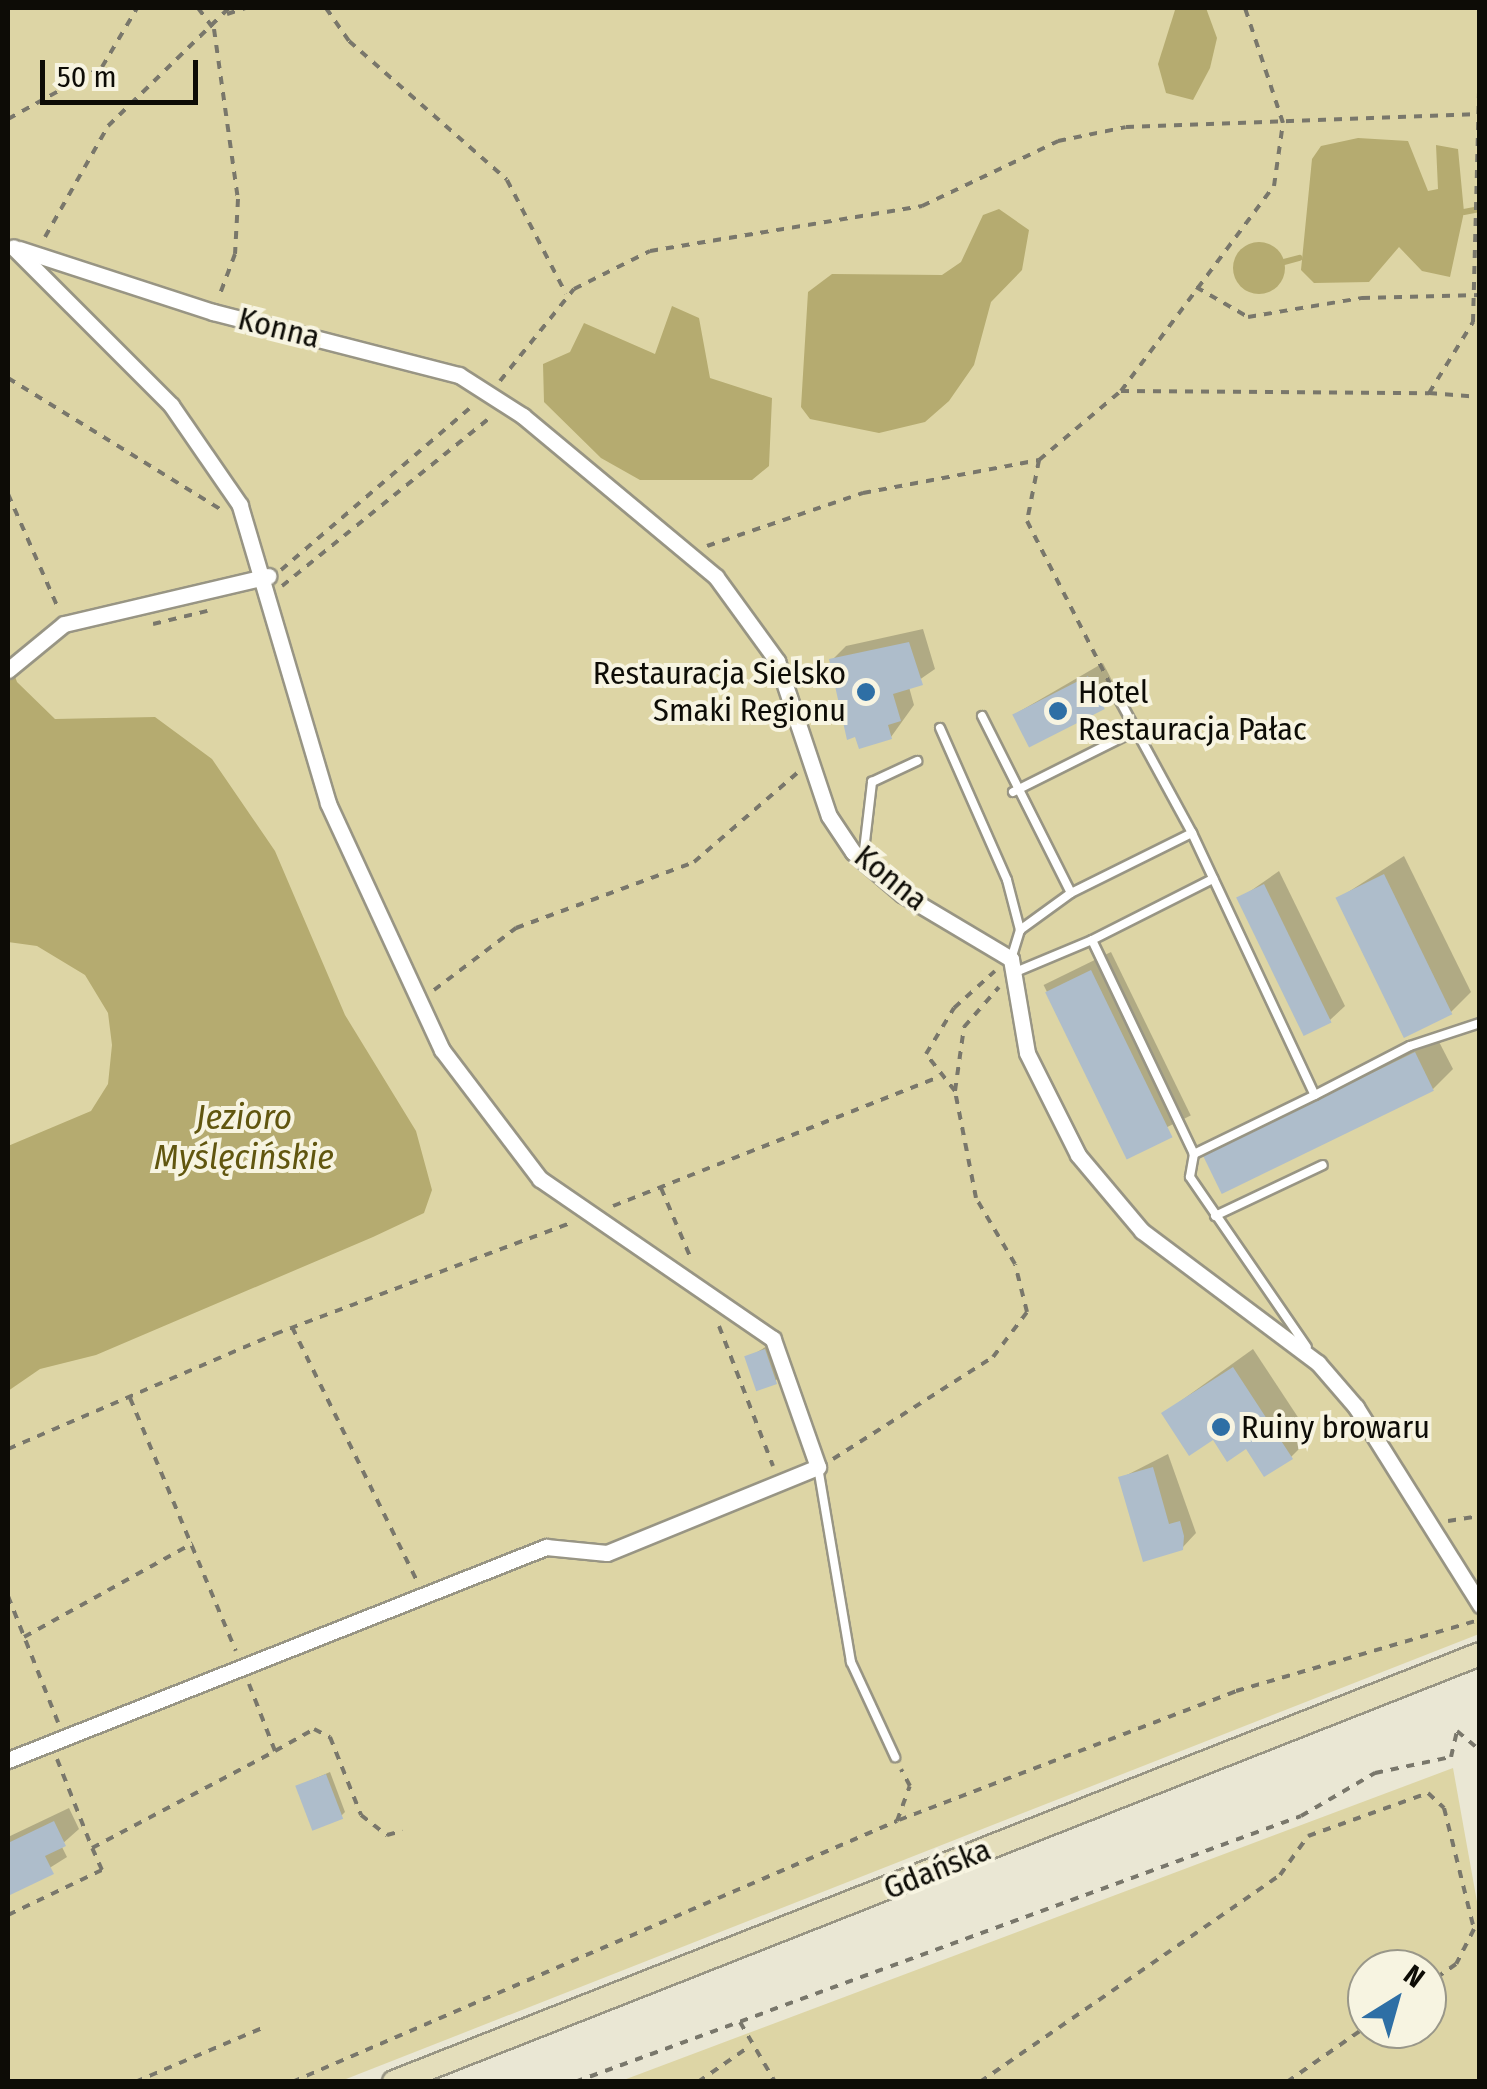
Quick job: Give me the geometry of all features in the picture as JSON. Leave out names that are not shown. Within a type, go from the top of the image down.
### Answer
[{"type":"main road","name":"Gdańska","points":[[394,2082],[1480,1654]]},
{"type":"street","name":"Konna","points":[[250,527],[171,405],[13,247],[213,312],[408,357],[490,394],[689,554],[777,661],[829,816],[862,863],[1014,965]]},
{"type":"street","points":[[8,1760],[546,1547],[607,1553],[782,1489],[818,1467],[773,1339],[704,1287],[590,1215],[528,1166],[442,1050],[328,803],[270,583],[250,527]]},
{"type":"street","points":[[8,670],[64,624],[270,583]]},
{"type":"street","points":[[1014,965],[1028,1053],[1078,1155],[1142,1231],[1318,1363],[1356,1407],[1480,1606]]},
{"type":"lane","points":[[1119,699],[1192,833],[1315,1095]]},
{"type":"lane","points":[[982,716],[1071,893]]},
{"type":"lane","points":[[940,728],[1020,930],[1014,965],[1092,940],[1213,879]]},
{"type":"lane","points":[[1016,790],[1135,731]]},
{"type":"lane","points":[[862,863],[872,782],[917,761]]},
{"type":"lane","points":[[1020,930],[1071,893],[1192,833]]},
{"type":"lane","points":[[1092,940],[1194,1154],[1190,1178],[1318,1363]]},
{"type":"lane","points":[[1194,1154],[1410,1046],[1480,1023]]},
{"type":"lane","points":[[1215,1216],[1323,1165]]},
{"type":"lane","points":[[818,1467],[851,1662],[895,1757]]},
{"type":"path","points":[[8,119],[102,67],[137,8]]},
{"type":"path","points":[[198,8],[214,29],[238,213],[235,254],[213,312]]},
{"type":"path","points":[[36,255],[108,126],[214,29],[228,10],[246,8]]},
{"type":"path","points":[[326,8],[349,40],[507,180],[567,296]]},
{"type":"path","points":[[689,554],[806,509],[1040,460],[1121,391],[1274,186],[1283,123],[1245,8]]},
{"type":"path","points":[[1430,393],[1465,339],[1477,295],[1476,114],[1480,46]]},
{"type":"path","points":[[270,583],[490,394],[567,296],[650,251],[922,206],[1058,141],[1126,127],[1476,114]]},
{"type":"path","points":[[1196,287],[1248,316],[1362,298],[1477,295]]},
{"type":"path","points":[[8,378],[250,527]]},
{"type":"path","points":[[1121,391],[1430,393],[1480,397]]},
{"type":"path","points":[[270,583],[327,558],[501,409],[490,394]]},
{"type":"path","points":[[1040,460],[1027,520],[1119,699]]},
{"type":"path","points":[[8,494],[64,624]]},
{"type":"path","points":[[145,625],[212,610]]},
{"type":"path","points":[[420,1004],[476,951],[516,928],[694,862],[748,823],[811,757]]},
{"type":"path","points":[[818,1467],[993,1357],[1027,1312],[1015,1264],[976,1198],[955,1092],[964,1027],[1014,965]]},
{"type":"path","points":[[955,1092],[938,1077],[926,1054],[979,984]]},
{"type":"path","points":[[8,1449],[292,1327],[660,1188],[938,1077]]},
{"type":"path","points":[[660,1188],[704,1287],[782,1489]]},
{"type":"path","points":[[292,1327],[424,1594]]},
{"type":"path","points":[[1460,1522],[1480,1516]]},
{"type":"path","points":[[24,1637],[193,1544]]},
{"type":"path","points":[[8,1596],[92,1848]]},
{"type":"path","points":[[292,2082],[897,1821],[1236,1690],[1480,1620]]},
{"type":"path","points":[[274,1751],[314,1729],[330,1737],[361,1816],[387,1836],[402,1831]]},
{"type":"path","points":[[575,2082],[1300,1816],[1375,1773],[1451,1756],[1457,1731],[1480,1750]]},
{"type":"path","points":[[895,1757],[910,1786],[897,1821]]},
{"type":"path","points":[[980,2082],[1280,1875],[1308,1836],[1428,1793],[1444,1808],[1474,1929],[1456,1964],[1447,1970]]},
{"type":"path","points":[[740,2022],[750,2046],[774,2082]]},
{"type":"path","points":[[136,2082],[262,2028]]},
{"type":"path","points":[[1287,2082],[1347,2040]]},
{"type":"path","points":[[698,2082],[750,2046]]},
{"type":"shaded area","points":[[8,8],[1479,8],[1479,1634],[341,2081],[8,2082]]},
{"type":"shaded area","points":[[1453,1768],[1479,1913],[1479,2081],[621,2081]]},
{"type":"water","points":[[1206,8],[1217,38],[1210,68],[1193,100],[1166,93],[1158,64],[1175,10]]},
{"type":"water","points":[[1358,138],[1408,141],[1428,191],[1438,189],[1436,145],[1458,149],[1464,212],[1450,277],[1422,271],[1399,247],[1369,282],[1314,283],[1301,270],[1312,159],[1321,146]]},
{"type":"water","points":[[999,209],[1029,230],[1022,270],[991,302],[974,365],[949,401],[925,422],[879,433],[810,419],[801,407],[808,292],[832,274],[942,275],[961,262],[983,215]]},
{"type":"water","points":[[1259,242],[1277,250],[1285,268],[1277,286],[1259,294],[1241,286],[1233,268],[1241,250]]},
{"type":"water","points":[[672,306],[699,318],[710,378],[772,398],[769,466],[752,480],[640,480],[601,458],[544,402],[543,364],[570,352],[584,323],[655,354]]},
{"type":"water","name":"Jezioro Myślęcińskie","points":[[8,657],[17,682],[55,719],[155,717],[212,759],[275,851],[345,1015],[416,1131],[432,1190],[424,1213],[96,1355],[40,1369],[8,1391],[8,1146],[91,1111],[108,1084],[112,1045],[108,1013],[85,975],[37,946],[8,942]]},
{"type":"building","name":"Restauracja Sielsko Smaki Regionu","points":[[909,642],[923,685],[893,694],[901,721],[888,725],[892,739],[859,749],[855,737],[847,740],[829,659]]},
{"type":"building","name":"Hotel Restauracja Pałac","points":[[1088,676],[1105,709],[1029,748],[1012,715]]},
{"type":"building","points":[[1384,874],[1452,1014],[1404,1038],[1335,898]]},
{"type":"building","points":[[1264,884],[1332,1022],[1304,1036],[1236,898]]},
{"type":"building","points":[[1091,970],[1173,1137],[1127,1160],[1045,992]]},
{"type":"building","points":[[1415,1052],[1434,1091],[1222,1194],[1203,1155]]},
{"type":"building","points":[[765,1349],[777,1384],[756,1391],[744,1356]]},
{"type":"building","name":"Ruiny browaru","points":[[1233,1367],[1293,1459],[1264,1477],[1246,1449],[1227,1462],[1213,1440],[1189,1456],[1161,1413]]},
{"type":"building","name":"Ruiny browaru","points":[[1153,1467],[1169,1524],[1180,1521],[1183,1550],[1143,1562],[1118,1477]]},
{"type":"building","points":[[326,1774],[343,1819],[312,1831],[295,1786]]},
{"type":"building","points":[[54,1821],[66,1846],[45,1856],[54,1874],[8,1896],[8,1843]]},
{"type":"waterway","points":[[1464,212],[1480,209]]},
{"type":"waterway","points":[[1284,262],[1299,258]]},
{"type":"place","name":"Restauracja Sielsko Smaki Regionu","points":[[866,692]]},
{"type":"place","name":"Hotel Restauracja Pałac","points":[[1058,711]]},
{"type":"place","name":"Ruiny browaru","points":[[1221,1427]]}]
